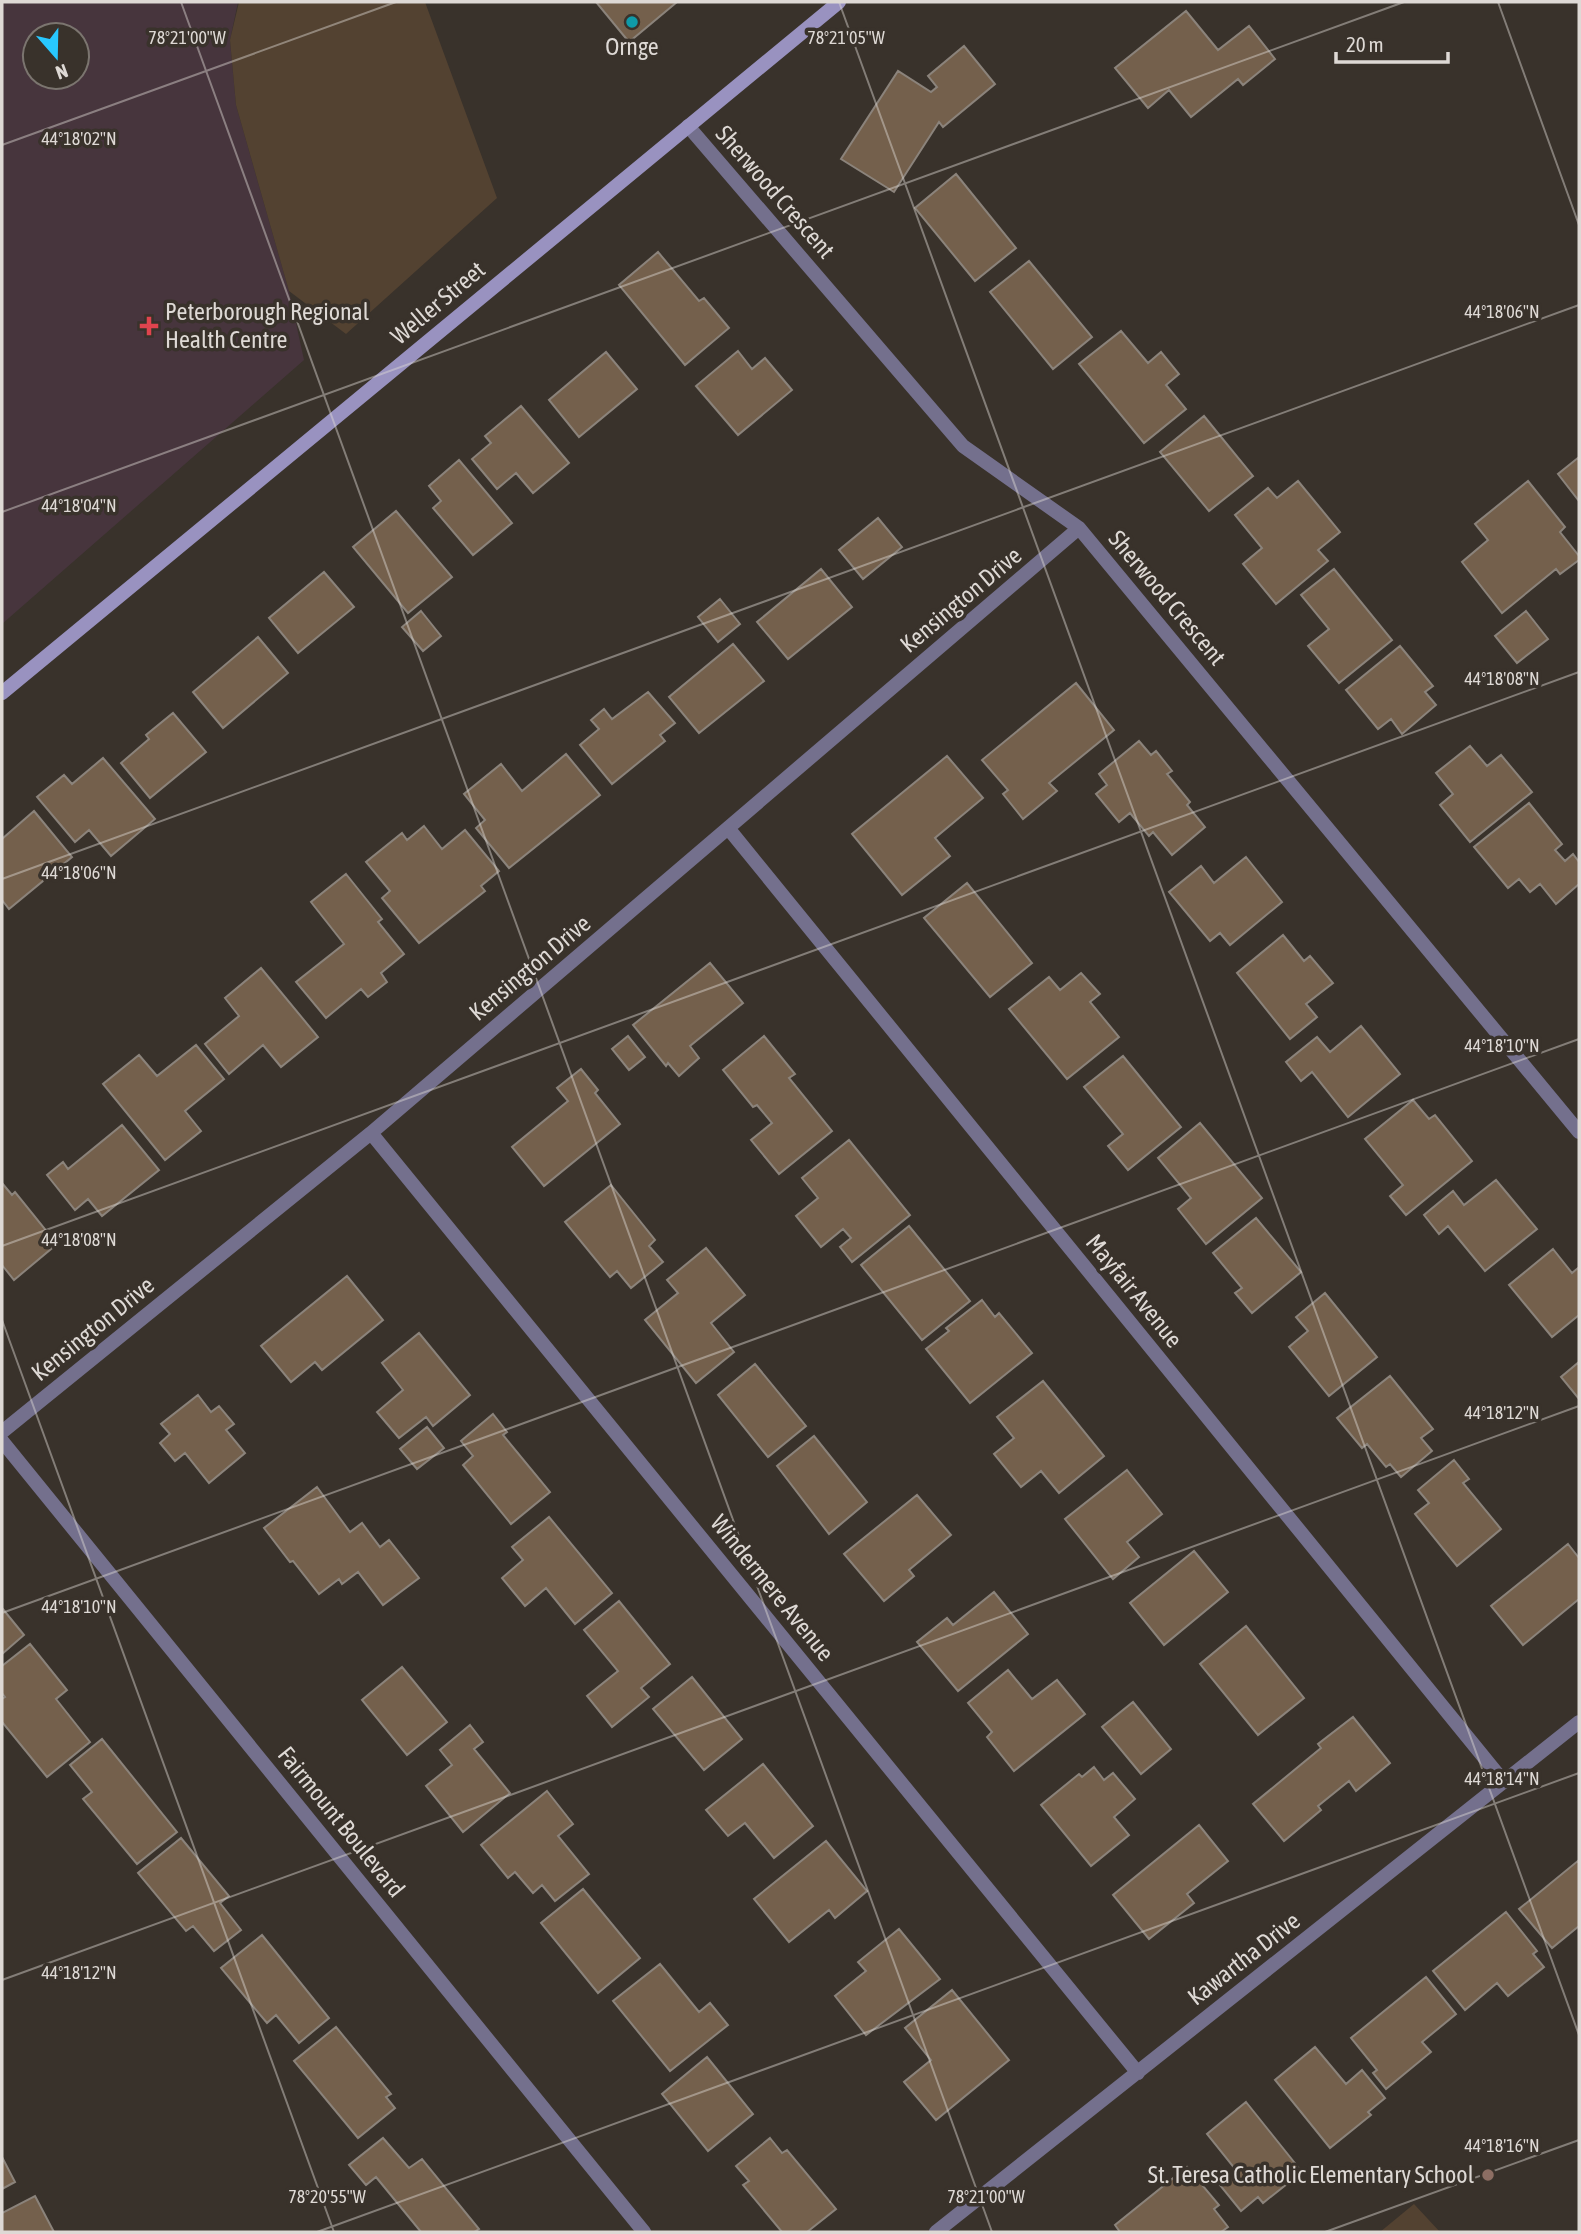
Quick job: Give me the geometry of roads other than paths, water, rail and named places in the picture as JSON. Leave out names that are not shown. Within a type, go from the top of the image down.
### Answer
[{"type":"street","name":"Weller Street","points":[[2,693],[839,2]]},
{"type":"street","name":"Sherwood Crescent","points":[[688,126],[962,446],[1079,528],[1579,1132]]},
{"type":"street","name":"Kensington Drive","points":[[2,1432],[371,1133],[1079,528]]},
{"type":"street","name":"Mayfair Avenue","points":[[729,828],[1504,1782]]},
{"type":"street","name":"Windermere Avenue","points":[[371,1133],[1138,2073]]},
{"type":"street","name":"Fairmount Boulevard","points":[[2,1441],[644,2232]]},
{"type":"street","name":"Kawartha Drive","points":[[936,2232],[1579,1722]]},
{"type":"place","name":"Ornge","points":[[632,22]]},
{"type":"place","name":"Peterborough Regional Health Centre","points":[[149,326]]},
{"type":"place","name":"St. Teresa Catholic Elementary School","points":[[1488,2175]]}]
